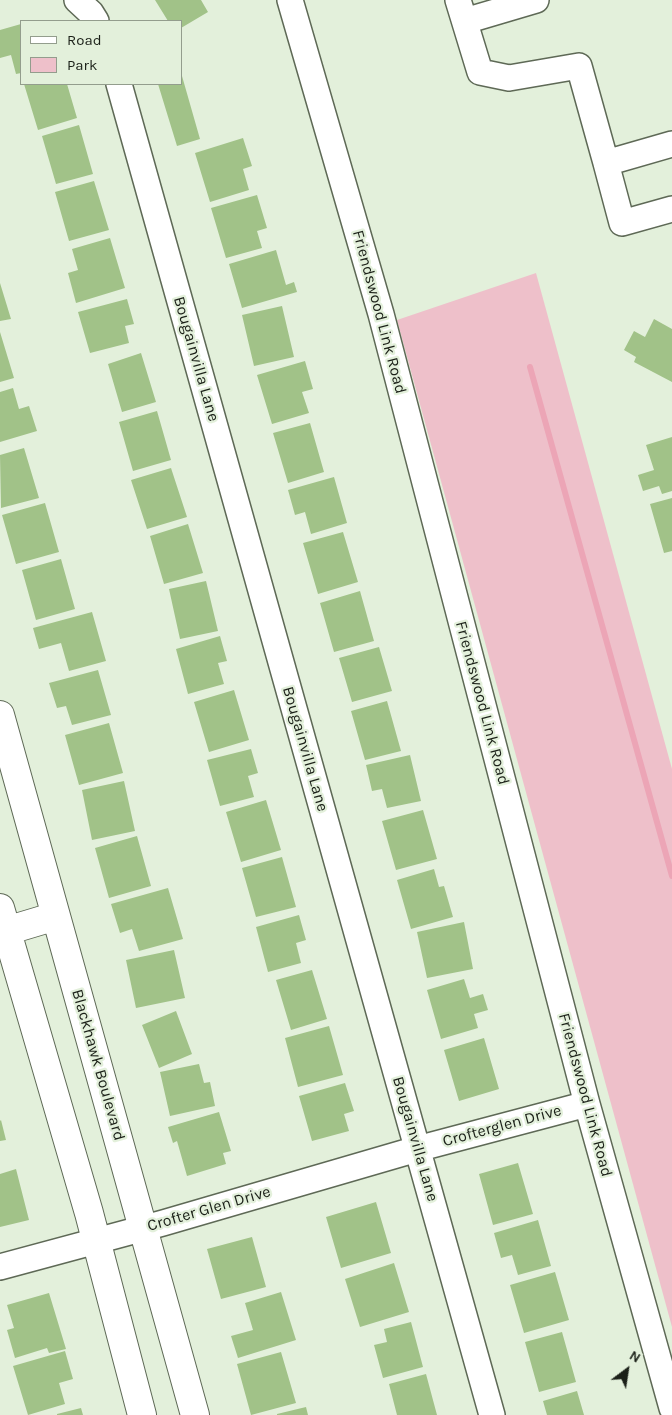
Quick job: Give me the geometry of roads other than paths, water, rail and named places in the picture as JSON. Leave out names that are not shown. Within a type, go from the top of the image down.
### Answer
[{"type":"main road","name":"Blackhawk Boulevard","points":[[0,715],[195,1415]]},
{"type":"main road","points":[[56,916],[3,919],[96,1242],[142,1415]]},
{"type":"street","points":[[77,0],[91,13],[95,20]]},
{"type":"street","name":"Friendswood Link Road","points":[[290,0],[381,314],[587,1104],[672,1408]]},
{"type":"street","points":[[536,0],[462,10],[480,72],[509,78],[579,66],[622,223],[672,209]]},
{"type":"street","name":"Bougainvilla Lane","points":[[119,85],[492,1415]]},
{"type":"street","points":[[606,163],[672,144]]},
{"type":"street","name":"Crofterglen Drive","points":[[417,1149],[587,1104]]},
{"type":"street","name":"Crofter Glen Drive","points":[[0,1267],[96,1242],[417,1149]]},
{"type":"waterway","points":[[530,367],[672,876]]}]
